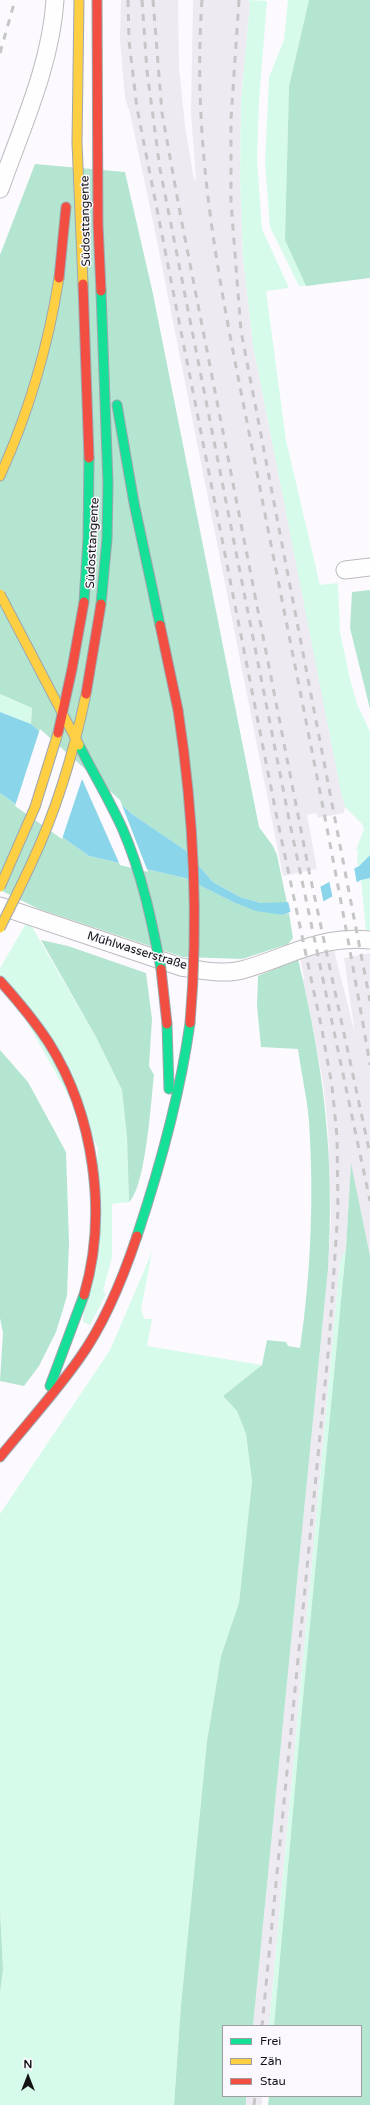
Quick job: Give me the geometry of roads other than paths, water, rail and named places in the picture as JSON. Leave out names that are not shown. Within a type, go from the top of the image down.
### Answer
[{"type":"highway","points":[[69,171],[78,128],[79,0]]},
{"type":"highway","name":"Südosttangente","points":[[0,928],[33,861],[61,787],[80,724],[90,675],[101,604],[107,539],[108,484],[96,143],[97,0]]},
{"type":"highway","name":"Südosttangente","points":[[0,887],[16,853],[44,781],[73,673],[84,602],[88,539],[89,448],[74,143]]},
{"type":"highway","points":[[0,476],[25,416],[41,370],[51,333],[64,252],[66,200]]},
{"type":"highway","points":[[0,1457],[44,1404],[85,1350],[105,1314],[126,1270],[150,1201],[186,1052],[190,1023],[196,939],[196,876],[189,772],[178,710],[134,503],[102,334]]},
{"type":"highway","points":[[0,594],[123,830],[140,879],[153,927],[162,973],[167,1024],[170,1116]]},
{"type":"highway","points":[[0,981],[36,1022],[57,1056],[74,1092],[88,1138],[94,1176],[95,1227],[89,1278],[78,1317],[44,1404]]},
{"type":"street","points":[[0,189],[40,77],[54,19],[55,0]]},
{"type":"street","points":[[345,570],[370,567]]},
{"type":"street","name":"Mühlwasserstraße","points":[[0,906],[181,967],[211,971],[241,971],[319,943],[354,938],[370,940]]},
{"type":"water","points":[[0,712],[31,724],[132,814],[185,850],[213,882],[240,897],[261,903],[292,902],[359,866],[370,855],[370,878],[361,880],[312,908],[290,912],[283,915],[256,911],[233,902],[185,878],[89,856],[0,793]]},
{"type":"railway","points":[[0,53],[15,0]]},
{"type":"railway","points":[[128,0],[129,41],[137,108],[278,823],[322,1030],[332,1086],[337,1136],[338,1210],[329,1344],[262,2025]]},
{"type":"railway","points":[[142,0],[147,71],[160,169],[290,824],[370,1201]]},
{"type":"railway","points":[[153,0],[162,113],[181,218],[309,871],[370,1154]]},
{"type":"railway","points":[[202,0],[200,62],[201,122],[206,182],[223,300],[330,844],[370,1065]]},
{"type":"railway","points":[[239,0],[231,119],[231,202],[241,331],[370,1001]]},
{"type":"railway","points":[[254,2105],[255,2097]]}]
